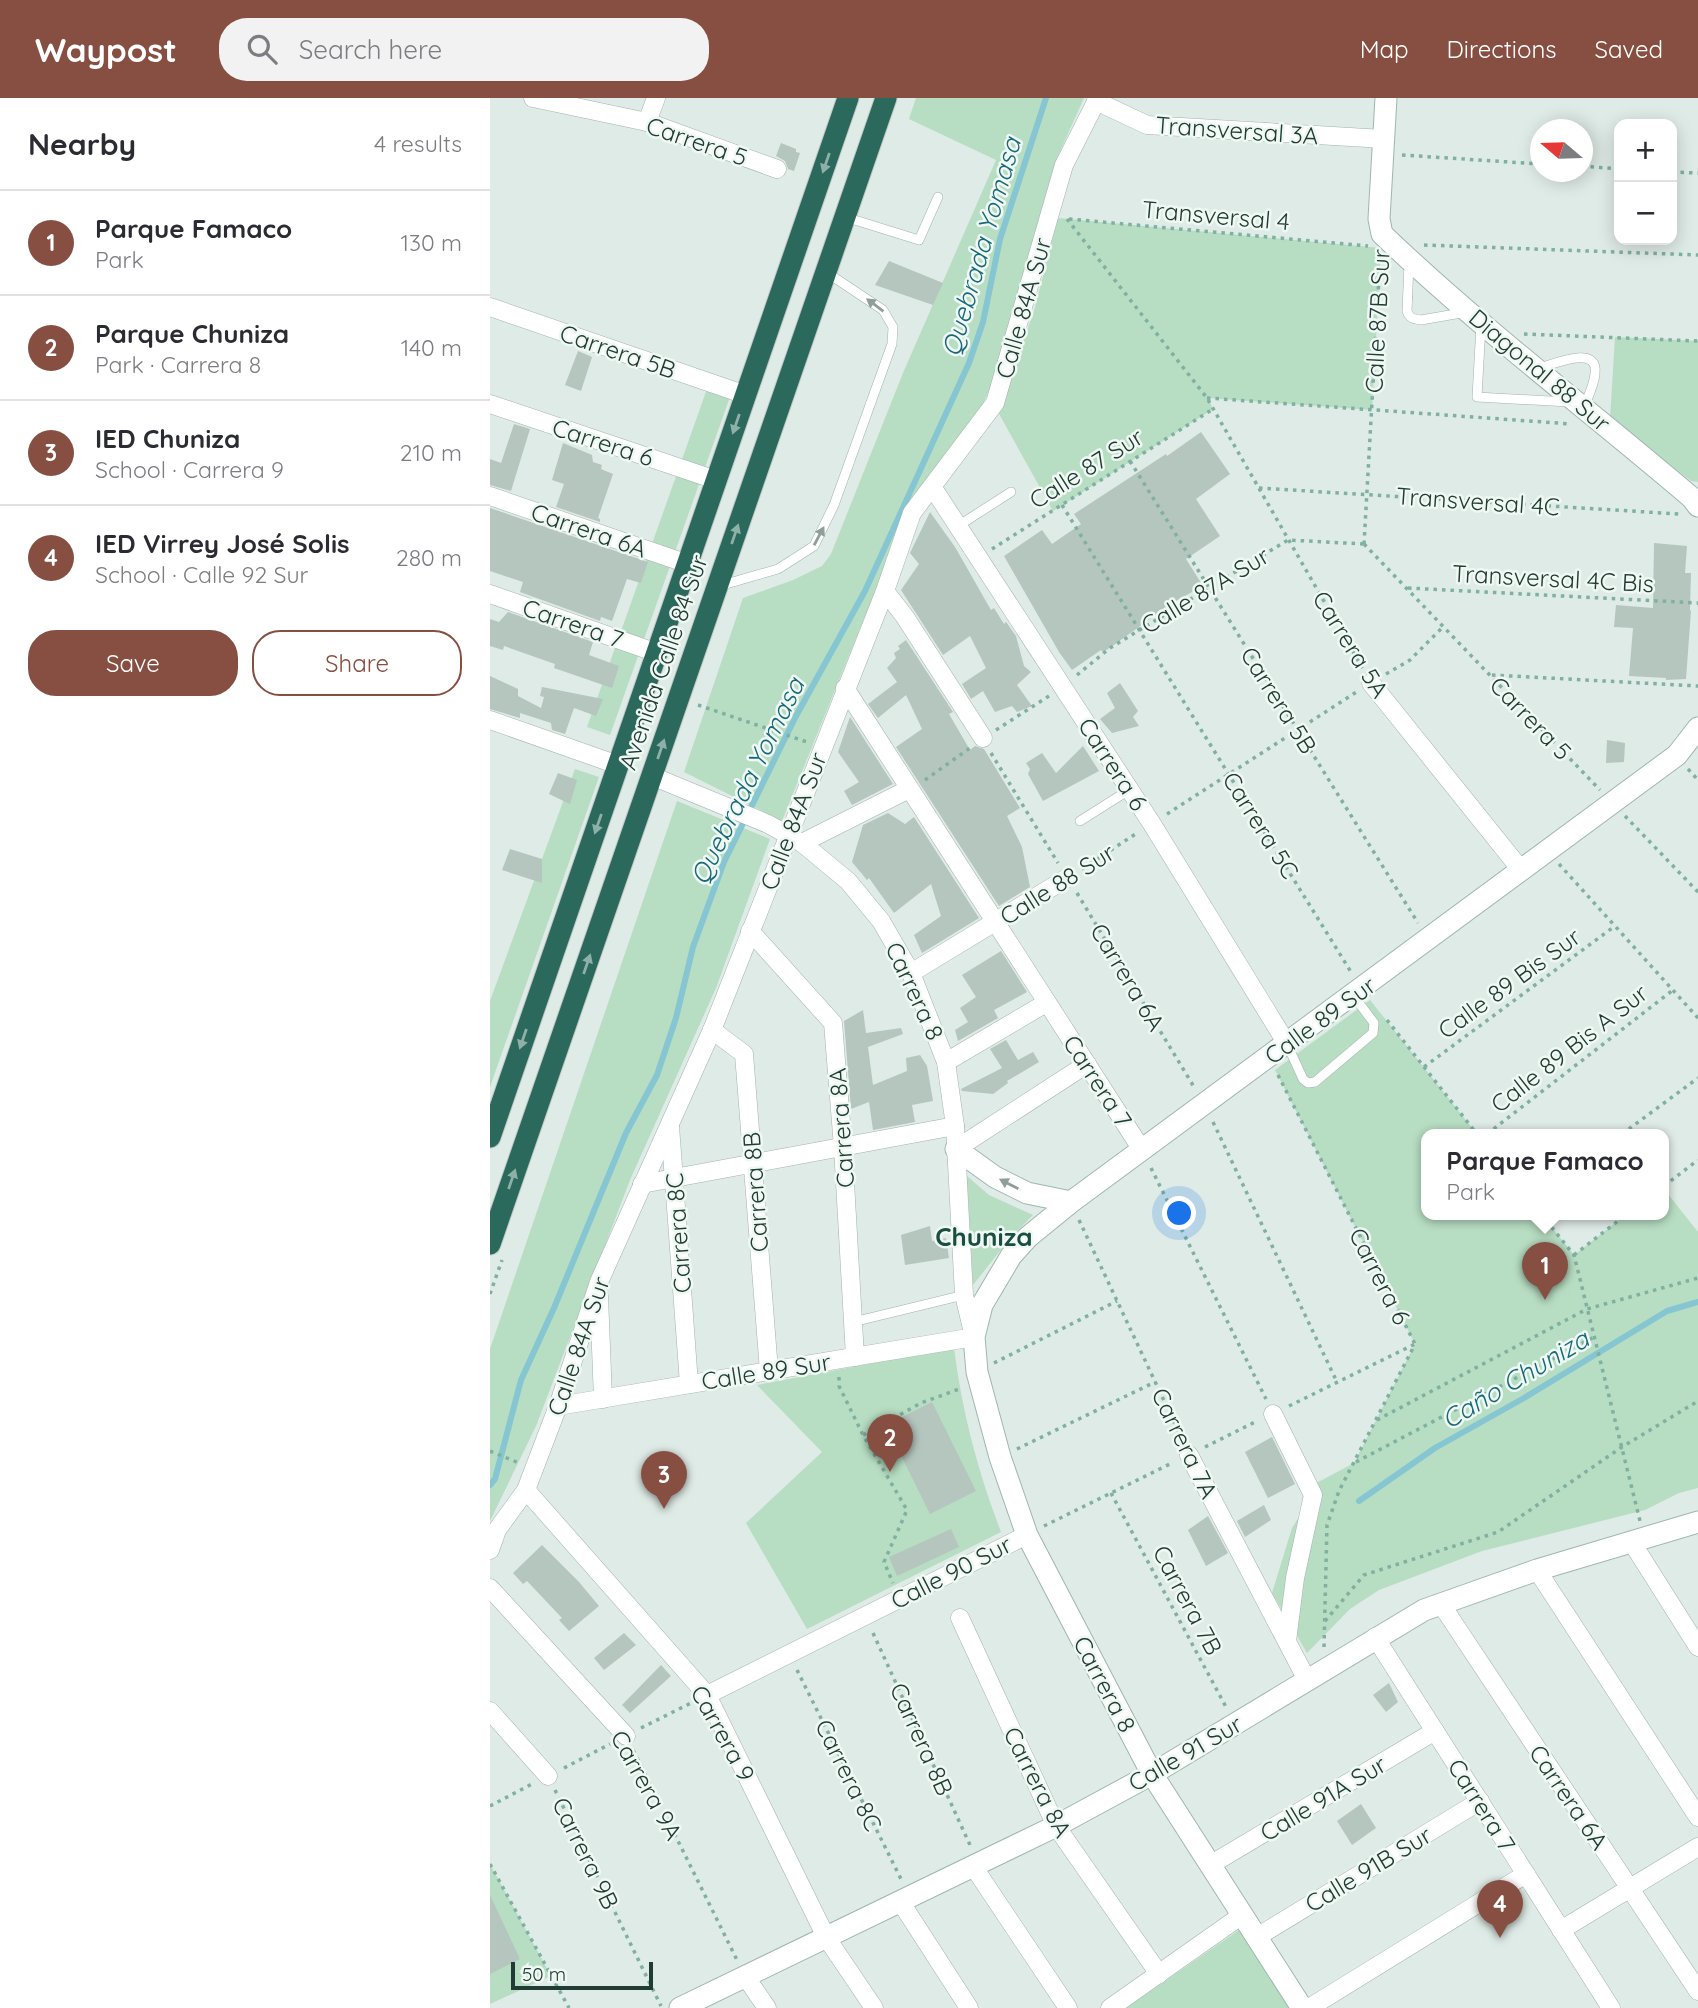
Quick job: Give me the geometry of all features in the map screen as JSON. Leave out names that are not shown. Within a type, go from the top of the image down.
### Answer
[{"type":"highway","name":"Avenida Calle 84 Sur","points":[[490,1137],[848,98]]},
{"type":"highway","name":"Avenida Calle 84 Sur","points":[[490,1244],[886,98]]},
{"type":"street","name":"Carrera 5","points":[[533,98],[647,122],[777,169]]},
{"type":"street","points":[[647,122],[656,98]]},
{"type":"street","name":"Calle 87B Sur","points":[[1385,242],[1379,219],[1386,98]]},
{"type":"street","name":"Transversal 3A","points":[[1097,100],[1147,125],[1383,146]]},
{"type":"street","name":"Calle 84A Sur","points":[[490,1550],[497,1530],[526,1490],[558,1406],[599,1282],[712,1030],[750,931],[795,839],[845,688],[885,591],[912,513],[995,403],[1058,219],[1064,165],[1097,100]]},
{"type":"street","name":"Diagonal 88 Sur","points":[[1385,242],[1410,259],[1481,322],[1581,404],[1693,504]]},
{"type":"street","name":"Carrera 5B","points":[[490,307],[746,395]]},
{"type":"street","name":"Carrera 6","points":[[490,404],[716,480]]},
{"type":"street","name":"Carrera 6","points":[[933,488],[1152,824],[1287,1044]]},
{"type":"street","name":"Carrera 6A","points":[[490,496],[688,564]]},
{"type":"street","points":[[885,591],[905,617],[982,738]]},
{"type":"street","name":"Carrera 7","points":[[490,594],[657,653]]},
{"type":"street","name":"Carrera 5A","points":[[1371,683],[1522,871]]},
{"type":"street","name":"Carrera 7","points":[[845,688],[909,789],[957,858],[1046,1003],[1142,1150]]},
{"type":"street","points":[[491,723],[618,765]]},
{"type":"street","name":"Calle 89 Sur","points":[[979,1377],[974,1337],[982,1306],[1011,1256],[1028,1237],[1071,1202],[1677,755],[1698,728]]},
{"type":"street","name":"Carrera 8","points":[[652,776],[768,824],[795,839],[848,881],[881,921],[911,973],[946,1062],[955,1126],[964,1295],[974,1337]]},
{"type":"street","points":[[795,839],[909,789]]},
{"type":"street","name":"Calle 88 Sur","points":[[911,973],[1068,878]]},
{"type":"street","name":"Carrera 8A","points":[[750,931],[833,1023],[853,1322],[846,1358]]},
{"type":"street","points":[[946,1062],[1046,1003]]},
{"type":"street","name":"Carrera 8B","points":[[712,1030],[744,1054],[769,1371]]},
{"type":"street","points":[[1071,1202],[1027,1193],[995,1177],[956,1149],[1087,1064]]},
{"type":"street","name":"Carrera 8C","points":[[670,1125],[689,1384]]},
{"type":"street","points":[[642,1184],[955,1126]]},
{"type":"street","points":[[599,1282],[603,1399]]},
{"type":"street","name":"Calle 89 Sur","points":[[558,1406],[974,1337]]},
{"type":"street","name":"Carrera 8","points":[[979,1377],[1000,1458],[1027,1535],[1152,1774],[1302,2008]]},
{"type":"street","points":[[1273,1414],[1313,1495],[1294,1578],[1287,1641]]},
{"type":"street","name":"Carrera 7A","points":[[1189,1455],[1287,1641],[1315,1675]]},
{"type":"street","name":"Carrera 9","points":[[526,1490],[707,1695],[827,1937],[874,2008]]},
{"type":"street","name":"Calle 91 Sur","points":[[680,2008],[1056,1826],[1152,1774],[1407,1618],[1537,1570],[1698,1522]]},
{"type":"street","name":"Calle 90 Sur","points":[[707,1695],[1027,1535]]},
{"type":"street","points":[[1638,1539],[1698,1647]]},
{"type":"street","points":[[1537,1570],[1698,1817]]},
{"type":"street","name":"Carrera 9A","points":[[490,1588],[626,1736]]},
{"type":"street","name":"Carrera 6A","points":[[1441,1604],[1698,1991]]},
{"type":"street","name":"Carrera 8A","points":[[960,1618],[1056,1826],[1159,1973]]},
{"type":"street","name":"Carrera 7","points":[[1376,1637],[1562,1930],[1603,2005]]},
{"type":"street","name":"Carrera 9B","points":[[490,1711],[548,1776]]},
{"type":"street","name":"Calle 91A Sur","points":[[1210,1865],[1435,1731]]},
{"type":"street","name":"Calle 91B Sur","points":[[1256,1937],[1480,1801]]},
{"type":"street","points":[[1562,1930],[1698,1847]]},
{"type":"street","points":[[976,1864],[1068,2008]]},
{"type":"street","points":[[1309,2008],[1526,1874]]},
{"type":"street","points":[[905,1899],[969,2008]]},
{"type":"street","points":[[1110,2008],[1242,1915]]},
{"type":"street","points":[[746,1976],[766,2008]]},
{"type":"lane","points":[[845,217],[919,240],[938,197]]},
{"type":"lane","points":[[1410,259],[1408,316],[1420,320],[1481,322],[1477,397],[1581,404],[1595,375],[1595,365],[1590,359],[1581,356],[1538,369]]},
{"type":"lane","points":[[717,587],[778,569],[814,546],[834,506],[892,344],[893,327],[883,310],[826,272]]},
{"type":"lane","points":[[958,526],[1011,492]]},
{"type":"lane","points":[[1080,821],[1129,790]]},
{"type":"lane","points":[[1287,1044],[1303,1079],[1308,1083],[1315,1082],[1373,1033],[1374,1023],[1357,992]]},
{"type":"lane","points":[[853,1322],[964,1295]]},
{"type":"path","points":[[1383,146],[1530,163]]},
{"type":"path","points":[[1593,167],[1614,169]]},
{"type":"path","points":[[1677,172],[1698,173]]},
{"type":"path","name":"Transversal 4","points":[[1058,219],[1385,242],[1698,255]]},
{"type":"path","name":"Carrera 5A","points":[[1058,219],[1207,398],[1371,683]]},
{"type":"path","name":"Calle 87B Sur","points":[[1364,544],[1385,242]]},
{"type":"path","points":[[1481,322],[1698,341]]},
{"type":"path","points":[[1207,398],[1608,427]]},
{"type":"path","name":"Calle 87 Sur","points":[[978,557],[1213,409]]},
{"type":"path","name":"Carrera 5B","points":[[1130,461],[1429,940]]},
{"type":"path","name":"Transversal 4C","points":[[1259,488],[1693,504]]},
{"type":"path","name":"Carrera 5C","points":[[1062,505],[1229,774],[1357,992]]},
{"type":"path","name":"Calle 87A Sur","points":[[1063,688],[1110,648],[1288,540],[1364,544]]},
{"type":"path","name":"Carrera 5","points":[[1364,544],[1698,892]]},
{"type":"path","name":"Transversal 4C Bis","points":[[1405,588],[1698,603]]},
{"type":"path","name":"Calle 88 Sur","points":[[1068,878],[1410,660],[1443,627]]},
{"type":"path","points":[[1489,675],[1698,686]]},
{"type":"path","points":[[678,699],[799,739]]},
{"type":"path","name":"Carrera 6A","points":[[982,738],[1204,1104],[1337,1382]]},
{"type":"path","points":[[1548,852],[1698,1018]]},
{"type":"path","name":"Calle 89 Bis Sur","points":[[1424,1067],[1615,926]]},
{"type":"path","name":"Calle 89 Bis A Sur","points":[[1493,1129],[1673,990]]},
{"type":"path","points":[[1386,1019],[1473,1129]]},
{"type":"path","name":"Carrera 6","points":[[1269,1057],[1415,1344]]},
{"type":"path","points":[[1629,1129],[1698,1077]]},
{"type":"path","name":"Carrera 7","points":[[1142,1150],[1273,1414]]},
{"type":"path","points":[[1669,1182],[1698,1160]]},
{"type":"path","name":"Carrera 7A","points":[[1071,1202],[1189,1455]]},
{"type":"path","points":[[1546,1220],[1574,1255],[1622,1447],[1638,1539]]},
{"type":"path","points":[[1574,1255],[1619,1220]]},
{"type":"path","points":[[1377,1420],[1587,1309],[1698,1278]]},
{"type":"path","points":[[863,1435],[921,1403],[979,1377],[1117,1301]]},
{"type":"path","points":[[1354,1463],[1595,1339]]},
{"type":"path","points":[[1315,1675],[1325,1621],[1327,1525],[1339,1491],[1415,1344]]},
{"type":"path","name":"Calle 90 Sur","points":[[1027,1535],[1415,1344]]},
{"type":"path","points":[[846,1358],[839,1386],[863,1435],[907,1510],[884,1562],[900,1598]]},
{"type":"path","points":[[1000,1458],[1155,1382]]},
{"type":"path","points":[[1325,1621],[1364,1575],[1498,1532],[1622,1447],[1698,1401]]},
{"type":"path","points":[[490,1451],[520,1463]]},
{"type":"path","name":"Carrera 7B","points":[[1111,1493],[1235,1724]]},
{"type":"path","name":"Carrera 8B","points":[[865,1615],[976,1864]]},
{"type":"path","name":"Carrera 8C","points":[[789,1654],[905,1899]]},
{"type":"path","points":[[490,1806],[707,1695]]},
{"type":"path","name":"Carrera 9A","points":[[626,1736],[746,1976]]},
{"type":"path","name":"Carrera 9B","points":[[548,1776],[662,2008]]},
{"type":"path","points":[[490,1864],[569,2008]]},
{"type":"green space","points":[[916,98],[1084,98],[1057,158],[1005,355],[983,404],[886,564],[782,821],[684,772],[743,598],[822,566],[831,554],[903,373],[996,160],[909,119]]},
{"type":"green space","points":[[1058,218],[1381,248],[1372,410],[1208,398],[1213,409],[1053,511],[998,412],[1034,311]]},
{"type":"green space","points":[[1615,337],[1698,341],[1698,482],[1691,481],[1610,419]]},
{"type":"green space","points":[[707,389],[730,397],[610,735],[587,727]]},
{"type":"green space","points":[[575,769],[599,777],[490,1087],[490,1001]]},
{"type":"green space","points":[[677,801],[770,839],[716,988],[630,1180],[536,1426],[490,1521],[490,1349]]},
{"type":"green space","points":[[1370,1000],[1473,1129],[1421,1129],[1421,1220],[1546,1220],[1574,1255],[1619,1220],[1669,1220],[1669,1195],[1698,1232],[1698,1488],[1679,1493],[1645,1510],[1482,1551],[1379,1590],[1350,1609],[1307,1653],[1272,1593],[1292,1528],[1313,1495],[1309,1487],[1354,1463],[1415,1344],[1275,1070]]},
{"type":"green space","points":[[967,1176],[989,1195],[1033,1215],[1011,1237],[973,1285]]},
{"type":"green space","points":[[954,1348],[972,1442],[1001,1532],[807,1629],[746,1523],[822,1452],[757,1385]]},
{"type":"green space","points":[[490,1864],[551,1976],[490,2004]]},
{"type":"green space","points":[[1239,1930],[1289,2008],[1126,2008]]},
{"type":"building","points":[[781,143],[800,153],[794,171],[788,169],[785,161],[776,156]]},
{"type":"building","points":[[889,261],[943,283],[933,305],[875,285]]},
{"type":"building","points":[[578,351],[592,357],[581,391],[565,385]]},
{"type":"building","points":[[514,424],[530,429],[511,491],[490,485],[490,459],[501,463]]},
{"type":"building","points":[[1201,432],[1230,474],[1196,499],[1220,536],[1186,559],[1203,586],[1172,603],[1111,647],[1103,652],[1101,650],[1072,670],[1004,556],[1042,530],[1052,544],[1081,524],[1074,514]]},
{"type":"building","points":[[563,443],[592,455],[593,462],[613,474],[598,518],[600,522],[556,507],[564,484],[552,480]]},
{"type":"building","points":[[490,508],[648,562],[641,583],[627,579],[612,621],[601,617],[600,621],[520,592],[523,582],[490,571]]},
{"type":"building","points":[[930,512],[955,547],[991,610],[994,608],[1016,636],[1024,666],[1031,672],[1017,685],[1032,706],[1017,712],[1012,706],[995,712],[983,691],[971,699],[962,684],[986,668],[970,636],[943,655],[901,590],[919,564],[910,553]]},
{"type":"building","points":[[1654,543],[1687,546],[1685,573],[1691,573],[1691,611],[1686,679],[1629,676],[1633,628],[1614,627],[1616,605],[1653,608]]},
{"type":"building","points":[[508,612],[593,642],[589,655],[619,666],[612,688],[554,668],[555,664],[504,646],[503,650],[490,646],[490,619],[499,622]]},
{"type":"building","points":[[906,640],[953,712],[949,714],[970,750],[975,746],[984,749],[1020,808],[1007,816],[1022,847],[1030,887],[999,906],[896,747],[922,729],[906,695],[878,718],[868,704],[897,682],[887,668],[896,658],[894,653],[900,649],[898,646]]},
{"type":"building","points":[[490,676],[518,689],[518,696],[541,708],[544,697],[540,696],[542,687],[603,699],[596,716],[574,708],[565,734],[552,730],[551,723],[520,713],[520,718],[490,709]]},
{"type":"building","points":[[1120,683],[1138,711],[1133,717],[1139,726],[1112,733],[1100,719],[1115,708],[1107,693]]},
{"type":"building","points":[[850,717],[893,784],[852,805],[844,791],[859,782],[838,752]]},
{"type":"building","points":[[1607,740],[1625,743],[1624,762],[1606,763]]},
{"type":"building","points":[[1083,746],[1099,771],[1043,801],[1028,774],[1030,769],[1026,763],[1042,753],[1056,773]]},
{"type":"building","points":[[558,773],[577,780],[570,804],[549,794]]},
{"type":"building","points":[[888,813],[905,824],[914,817],[979,918],[922,953],[914,935],[941,916],[931,884],[894,913],[869,878],[867,880],[852,862],[863,825]]},
{"type":"building","points":[[510,849],[542,859],[542,883],[502,870]]},
{"type":"building","points":[[1001,951],[1027,992],[994,1010],[998,1018],[958,1041],[955,1030],[968,1022],[960,1008],[976,997],[962,975]]},
{"type":"building","points":[[863,1010],[866,1033],[901,1028],[903,1034],[868,1047],[873,1085],[907,1071],[906,1058],[920,1055],[927,1066],[933,1101],[912,1105],[915,1122],[873,1130],[869,1102],[851,1109],[844,1021]]},
{"type":"building","points":[[1006,1040],[1018,1060],[1033,1052],[1039,1062],[1007,1081],[1008,1083],[993,1094],[962,1091],[961,1089],[1002,1068],[990,1049]]},
{"type":"building","points":[[930,1226],[932,1241],[946,1238],[949,1258],[905,1265],[901,1235]]},
{"type":"building","points":[[932,1402],[976,1491],[930,1514],[886,1425]]},
{"type":"building","points":[[1272,1437],[1295,1484],[1268,1498],[1245,1452]]},
{"type":"building","points":[[1264,1505],[1271,1520],[1245,1537],[1237,1521]]},
{"type":"building","points":[[1208,1516],[1228,1553],[1206,1566],[1188,1530]]},
{"type":"building","points":[[951,1529],[959,1547],[897,1576],[889,1557]]},
{"type":"building","points":[[542,1545],[599,1606],[569,1631],[559,1620],[562,1618],[527,1581],[523,1584],[513,1573]]},
{"type":"building","points":[[624,1633],[636,1645],[604,1670],[594,1658]]},
{"type":"building","points":[[661,1665],[671,1676],[630,1713],[622,1705]]},
{"type":"building","points":[[1389,1683],[1398,1702],[1386,1712],[1373,1695]]},
{"type":"building","points":[[1361,1804],[1376,1828],[1352,1845],[1337,1821]]},
{"type":"building","points":[[490,1895],[520,1959],[490,1974]]},
{"type":"waterway","name":"Quebrada Yomasa","points":[[490,1485],[495,1479],[521,1380],[554,1308],[626,1133],[657,1075],[676,1018],[693,947],[724,862],[796,716],[865,591],[969,363],[983,322],[1000,239],[1046,98]]},
{"type":"waterway","name":"Caño Chuniza","points":[[1359,1501],[1435,1448],[1524,1398],[1667,1311],[1698,1302]]},
{"type":"place","name":"Parque Famaco","points":[[1545,1300]]},
{"type":"place","name":"Parque Chuniza","points":[[890,1472]]},
{"type":"place","name":"IED Chuniza","points":[[664,1509]]},
{"type":"place","name":"IED Virrey José Solis","points":[[1500,1938]]},
{"type":"district","name":"Chuniza","points":[[984,1236]]}]
